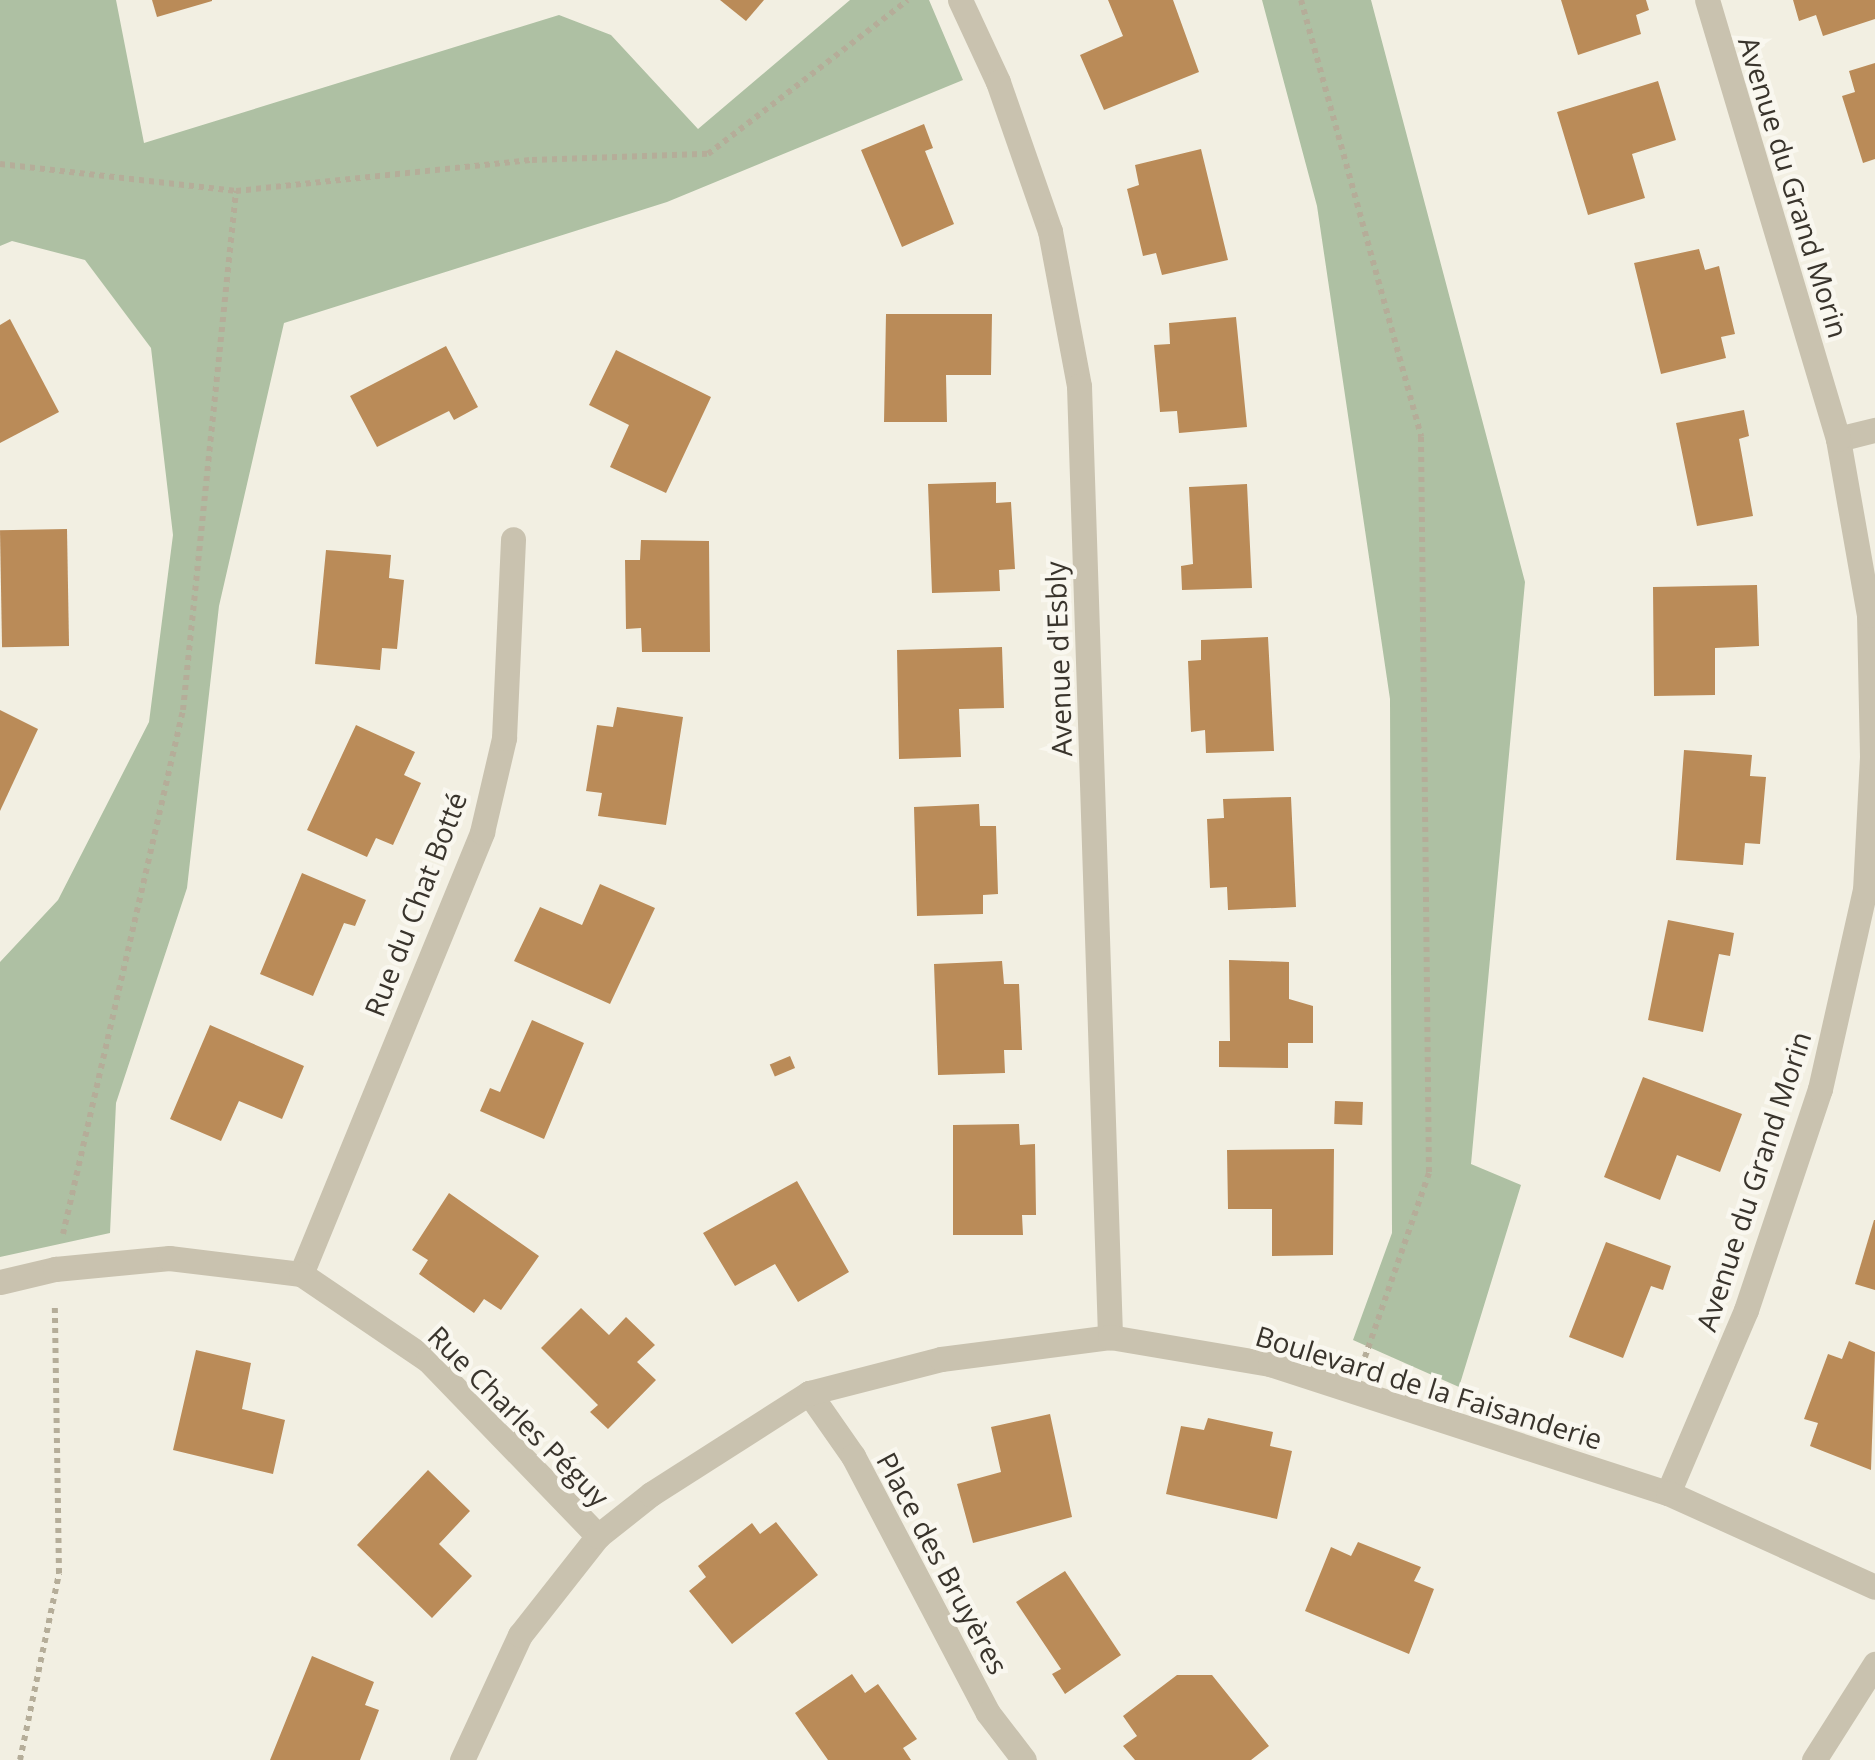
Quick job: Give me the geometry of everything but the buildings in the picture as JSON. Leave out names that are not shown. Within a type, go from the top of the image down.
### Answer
[{"type":"street","name":"Avenue d'Esbly","points":[[960,0],[998,82],[1050,231],[1079,386],[1110,1337]]},
{"type":"street","name":"Avenue du Grand Morin","points":[[1668,1493],[1746,1310],[1820,1089],[1870,890],[1869,615],[1838,439],[1707,0]]},
{"type":"street","points":[[1838,439],[1875,430]]},
{"type":"street","name":"Rue du Chat Botté","points":[[301,1274],[482,832],[504,738],[512,539]]},
{"type":"street","name":"Rue Charles Péguy","points":[[0,1282],[55,1269],[168,1258],[301,1274],[428,1360],[598,1536]]},
{"type":"street","name":"Boulevard de la Faisanderie","points":[[462,1760],[520,1635],[598,1536],[651,1494],[809,1393],[941,1359],[1110,1337],[1270,1364],[1668,1493],[1875,1587]]},
{"type":"street","name":"Place des Bruyères","points":[[809,1393],[853,1456],[988,1714],[1024,1760]]},
{"type":"street","points":[[1814,1760],[1875,1664]]},
{"type":"path","points":[[0,164],[236,191],[532,160],[708,154],[908,0]]},
{"type":"path","points":[[1302,0],[1422,436],[1429,1173],[1353,1391]]},
{"type":"path","points":[[20,1760],[59,1573],[55,1269],[183,710],[236,191]]},
{"type":"green space","points":[[0,0],[116,0],[144,143],[559,15],[611,35],[698,129],[850,0],[929,0],[963,80],[667,202],[284,323],[219,606],[187,888],[116,1103],[110,1233],[0,1257],[0,962],[58,900],[149,722],[173,535],[151,348],[85,260],[12,241],[0,246]]},
{"type":"green space","points":[[1262,0],[1371,0],[1525,582],[1471,1164],[1521,1185],[1459,1387],[1353,1340],[1392,1233],[1390,699],[1317,206]]}]
